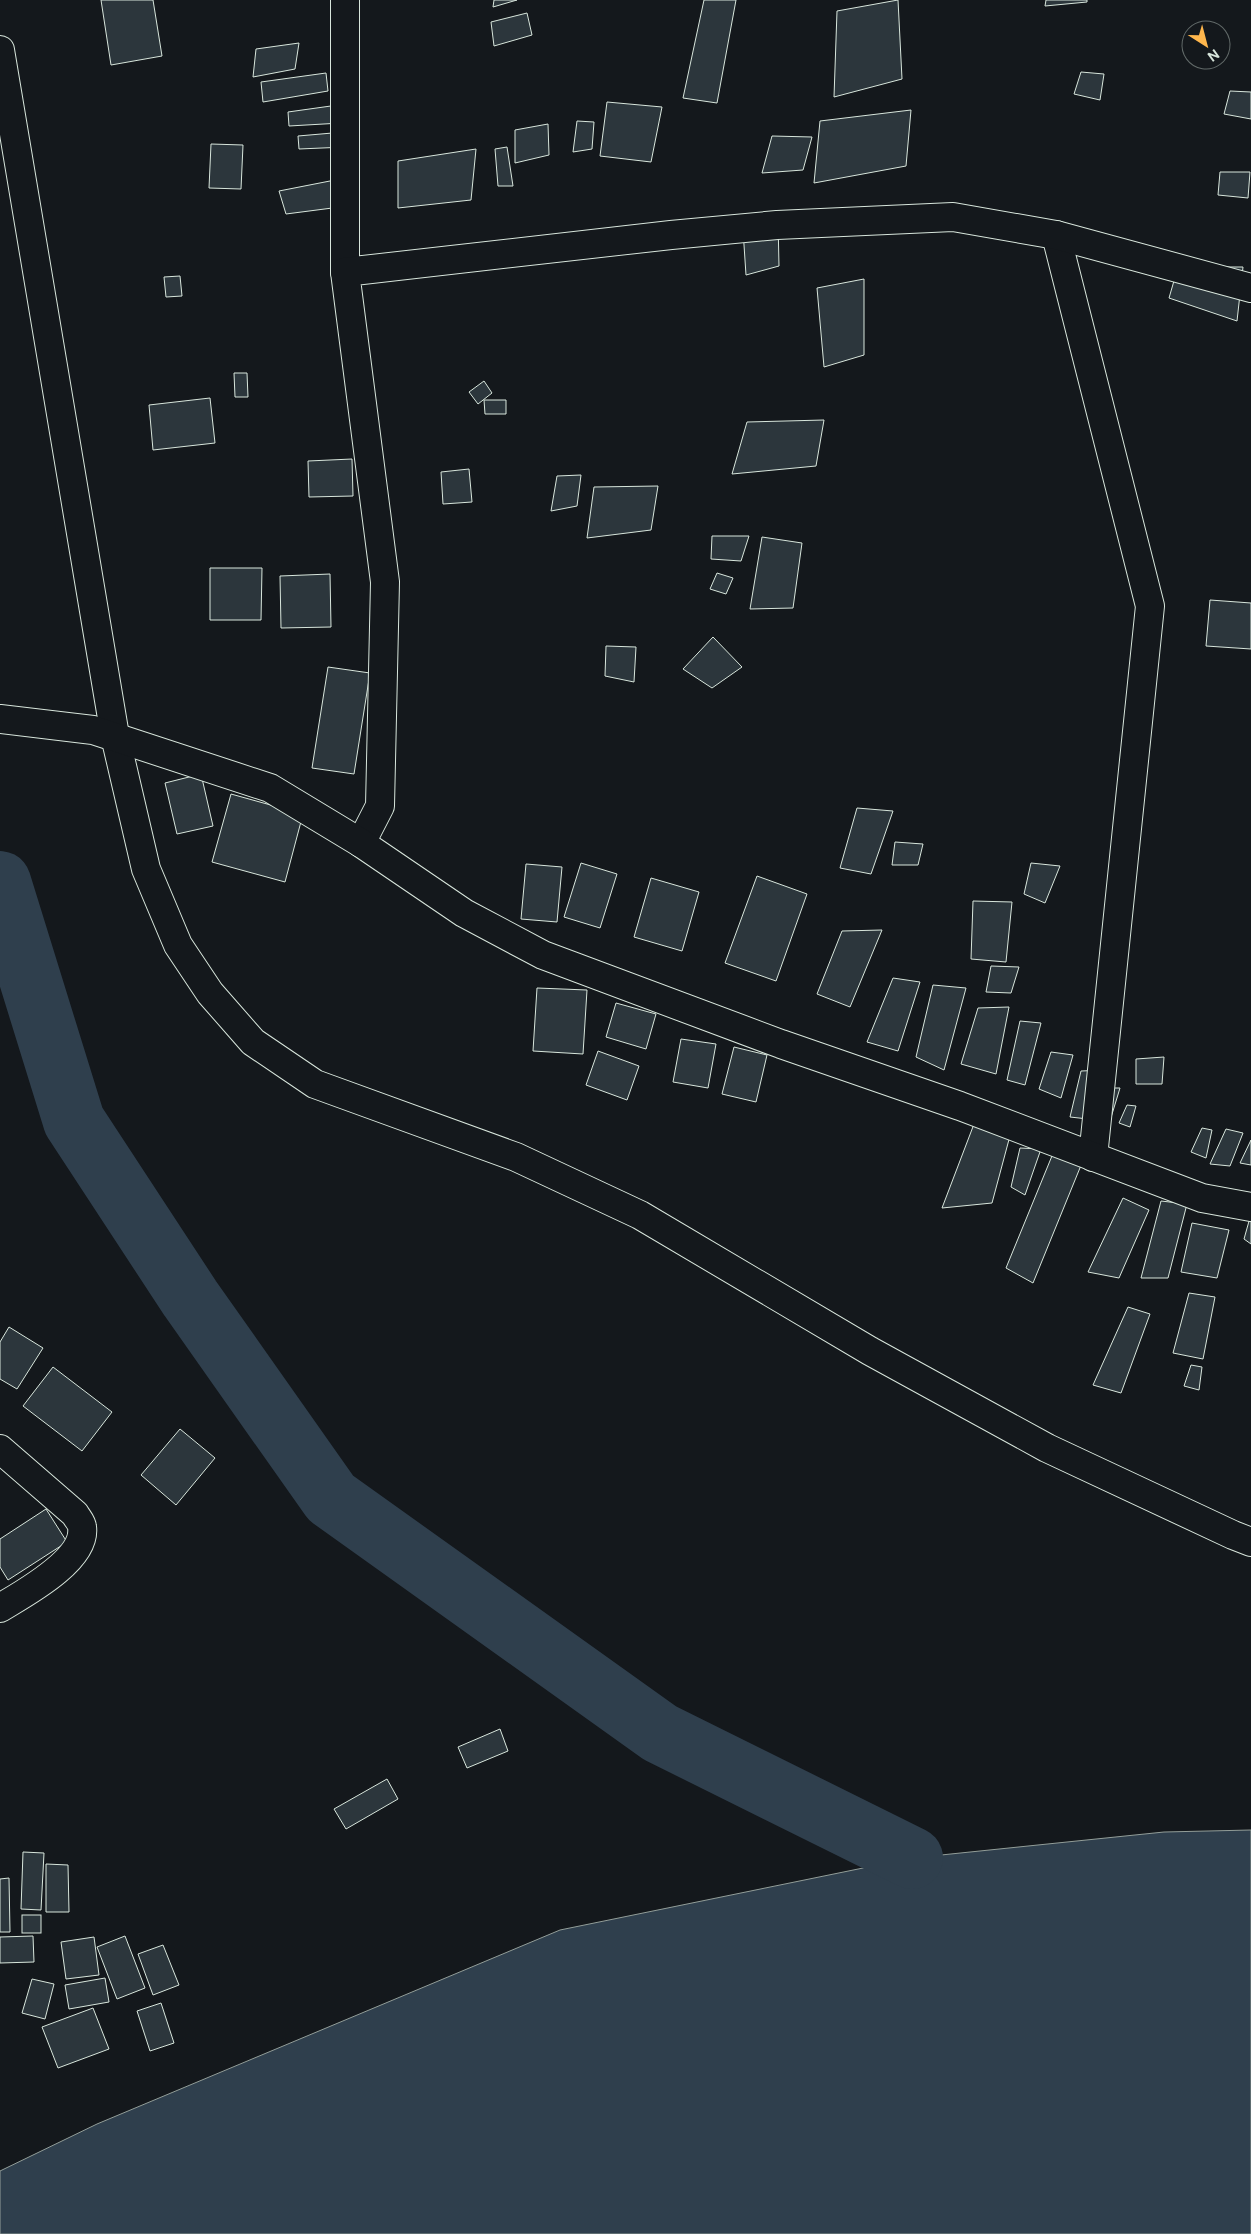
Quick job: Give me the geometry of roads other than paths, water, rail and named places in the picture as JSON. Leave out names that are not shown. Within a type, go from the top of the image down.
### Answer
[{"type":"street","points":[[345,0],[346,272],[385,582],[380,806],[361,843]]},
{"type":"street","points":[[0,50],[104,733],[146,868],[178,944],[210,993],[253,1042],[315,1084],[516,1157],[640,1215],[870,1351],[1047,1448],[1251,1542]]},
{"type":"street","points":[[346,272],[671,235],[777,225],[953,217],[1056,235],[1251,288]]},
{"type":"street","points":[[1056,235],[1150,606],[1093,1156]]},
{"type":"street","points":[[0,719],[104,733],[270,788],[361,843],[464,914],[543,955],[781,1044],[960,1106],[1202,1198],[1251,1207]]},
{"type":"street","points":[[0,1449],[75,1514],[82,1526],[82,1538],[60,1570],[0,1608]]},
{"type":"water","points":[[1251,1830],[1251,2234],[0,2234],[0,2171],[97,2124],[560,1930],[912,1858],[1164,1832]]},
{"type":"waterway","points":[[0,882],[74,1121],[190,1298],[331,1498],[660,1733],[912,1858]]}]
